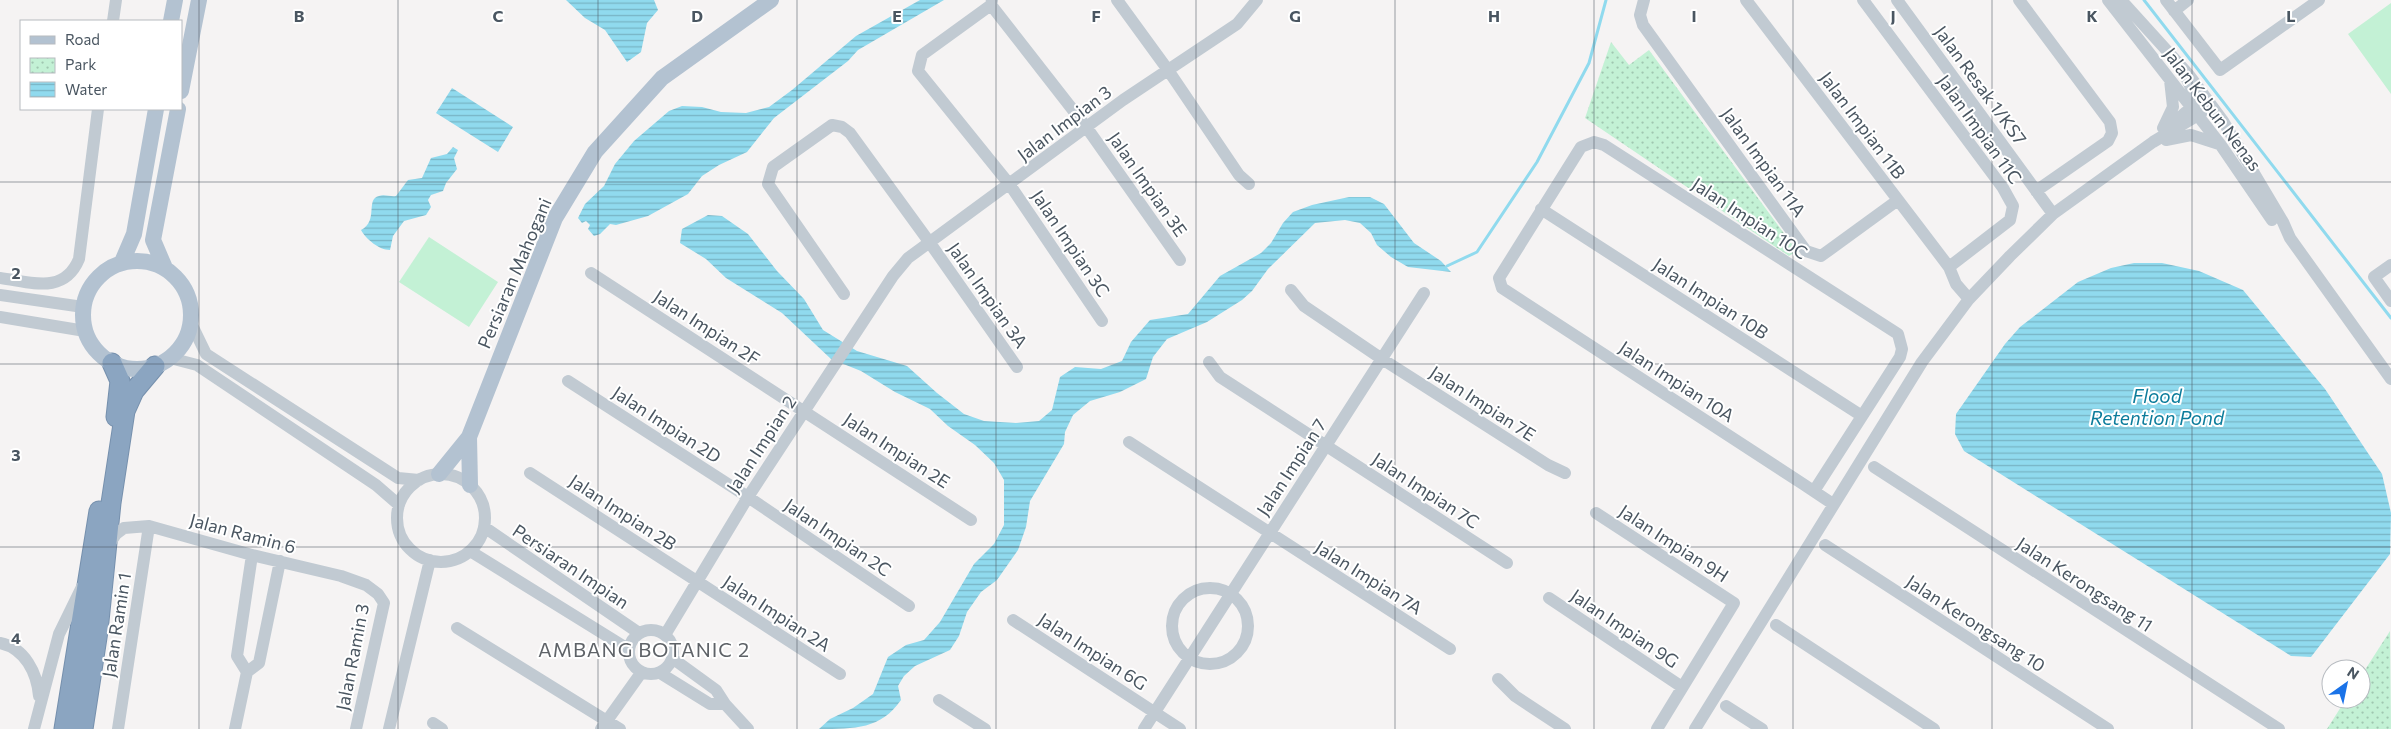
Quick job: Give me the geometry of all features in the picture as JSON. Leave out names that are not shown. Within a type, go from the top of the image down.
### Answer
[{"type":"highway","points":[[83,729],[98,631],[106,550],[126,411],[134,391],[163,362]]},
{"type":"highway","points":[[64,729],[87,576],[119,398],[120,381],[112,363]]},
{"type":"main road","points":[[171,20],[175,0]]},
{"type":"main road","points":[[182,87],[199,0]]},
{"type":"main road","name":"Persiaran Mahogani","points":[[469,436],[555,218],[595,152],[662,78],[771,0]]},
{"type":"main road","points":[[122,262],[134,234],[156,110]]},
{"type":"main road","points":[[165,268],[153,240],[178,110]]},
{"type":"main road","points":[[136,260],[151,262],[165,268],[183,286],[190,304],[191,323],[180,349],[163,362],[141,369],[126,368],[112,363],[100,355],[91,344],[85,331],[83,306],[87,292],[96,278],[107,268],[122,262],[136,260]]},
{"type":"main road","points":[[439,474],[469,436]]},
{"type":"main road","points":[[469,436],[470,485]]},
{"type":"street","points":[[113,20],[116,0]]},
{"type":"street","points":[[1117,0],[1168,70],[1238,175],[1249,184]]},
{"type":"street","name":"Jalan Impian 3","points":[[893,276],[908,258],[1010,185],[1123,100],[1237,24],[1257,0]]},
{"type":"street","name":"Jalan Impian 11A","points":[[1644,0],[1640,16],[1644,25],[1806,251],[1821,256],[1898,200]]},
{"type":"street","name":"Jalan Impian 11B","points":[[1746,0],[1950,269],[1964,279],[1972,296]]},
{"type":"street","name":"Jalan Impian 11C","points":[[1863,0],[2004,188],[2013,206],[2010,220],[1950,269]]},
{"type":"street","name":"Jalan Resak 1/KS7","points":[[1897,0],[2053,214]]},
{"type":"street","points":[[2019,0],[2110,122],[2112,133],[2108,141],[2036,191]]},
{"type":"street","name":"Jalan Kebun Nenas","points":[[2108,0],[2220,144],[2276,225],[2290,238],[2391,379]]},
{"type":"street","name":"Jalan Kebun Nenas","points":[[2120,0],[2179,63],[2223,121],[2240,153],[2283,222],[2290,238]]},
{"type":"street","points":[[2188,0],[2170,5],[2220,70],[2319,0]]},
{"type":"street","name":"Jalan Impian 3C","points":[[991,2],[922,55],[918,71],[1010,185],[1102,321]]},
{"type":"street","name":"Jalan Impian 3E","points":[[991,2],[1087,128],[1180,260]]},
{"type":"street","points":[[1695,729],[1922,362],[1972,296],[2053,214],[2153,142],[2191,120],[2195,112],[2196,98],[2179,63]]},
{"type":"street","points":[[2153,142],[2173,107],[2170,80]]},
{"type":"street","points":[[0,278],[58,283],[71,275],[79,259],[98,110]]},
{"type":"street","points":[[2195,112],[2215,122],[2240,153]]},
{"type":"street","name":"Jalan Impian 3A","points":[[844,294],[768,184],[773,167],[832,125],[842,127],[850,133],[1017,367]]},
{"type":"street","points":[[2153,142],[2191,135],[2220,144]]},
{"type":"street","name":"Jalan Impian 10C","points":[[1541,209],[1582,147],[1594,142],[1604,145],[1898,334],[1902,349],[1900,357],[1862,416]]},
{"type":"street","name":"Jalan Impian 10A","points":[[1541,209],[1499,278],[1502,288],[1833,504]]},
{"type":"street","name":"Jalan Impian 10B","points":[[1541,209],[1862,416]]},
{"type":"street","points":[[2391,265],[2374,277],[2391,301]]},
{"type":"street","name":"Jalan Impian 2F","points":[[592,273],[804,410]]},
{"type":"street","name":"Jalan Impian 2","points":[[664,635],[748,497],[893,276]]},
{"type":"street","name":"Jalan Impian 7E","points":[[1291,290],[1304,306],[1382,359],[1548,465],[1566,473]]},
{"type":"street","name":"Jalan Impian 7","points":[[1144,729],[1424,294]]},
{"type":"street","points":[[0,295],[83,306]]},
{"type":"street","points":[[0,317],[85,331]]},
{"type":"street","points":[[191,323],[206,354],[398,478],[420,480],[439,474],[450,475],[470,485],[477,492],[484,509],[484,527],[479,540],[470,551],[451,560],[430,560],[417,554],[407,544],[399,525],[399,505],[404,495],[420,480]]},
{"type":"street","points":[[163,362],[197,365],[376,485],[399,505]]},
{"type":"street","name":"Jalan Impian 7C","points":[[1209,362],[1220,377],[1507,563]]},
{"type":"street","name":"Jalan Impian 2D","points":[[568,381],[748,497]]},
{"type":"street","name":"Jalan Impian 2E","points":[[804,410],[971,520]]},
{"type":"street","points":[[1814,491],[1862,416]]},
{"type":"street","name":"Jalan Impian 7A","points":[[1129,442],[1268,534],[1450,649]]},
{"type":"street","name":"Jalan Kerongsang 11","points":[[1874,466],[2279,729]]},
{"type":"street","name":"Jalan Impian 2B","points":[[530,473],[696,581]]},
{"type":"street","name":"Jalan Impian 2C","points":[[748,497],[909,606]]},
{"type":"street","name":"Jalan Impian 9H","points":[[1596,513],[1734,603],[1682,687]]},
{"type":"street","name":"Jalan Ramin 6","points":[[106,550],[116,534],[124,528],[149,526],[252,555],[341,576],[366,585],[378,594]]},
{"type":"street","name":"Jalan Ramin 1","points":[[118,729],[149,526]]},
{"type":"street","name":"Persiaran Impian","points":[[484,527],[639,633]]},
{"type":"street","name":"Jalan Kerongsang 10","points":[[1825,546],[2108,729]]},
{"type":"street","points":[[470,551],[628,649]]},
{"type":"street","points":[[247,672],[237,656],[252,555]]},
{"type":"street","points":[[389,729],[430,560]]},
{"type":"street","points":[[235,729],[247,672],[259,663],[280,561]]},
{"type":"street","points":[[539,594],[552,575]]},
{"type":"street","points":[[34,729],[59,634],[87,576]]},
{"type":"street","name":"Jalan Impian 2A","points":[[696,581],[840,674]]},
{"type":"street","points":[[1203,588],[1216,588],[1230,594],[1238,600],[1244,610],[1247,622],[1247,634],[1242,645],[1234,655],[1218,662],[1200,662],[1189,658],[1180,649],[1173,637],[1172,624],[1174,612],[1181,601],[1190,593],[1203,588]]},
{"type":"street","points":[[567,612],[579,593]]},
{"type":"street","name":"Jalan Ramin 3","points":[[356,729],[384,603],[378,594]]},
{"type":"street","name":"Jalan Impian 9G","points":[[1549,598],[1682,687]]},
{"type":"street","name":"Jalan Impian 6G","points":[[1013,620],[1180,729]]},
{"type":"street","points":[[1776,625],[1934,729]]},
{"type":"street","points":[[457,628],[604,725],[620,729]]},
{"type":"street","points":[[655,630],[664,635],[672,645],[670,664],[660,673],[648,675],[641,673],[630,660],[628,649],[632,640],[639,633],[655,630]]},
{"type":"street","points":[[0,643],[15,650],[28,662],[37,678],[40,704]]},
{"type":"street","points":[[672,658],[716,690],[725,704],[748,729]]},
{"type":"street","points":[[604,725],[641,673]]},
{"type":"street","points":[[660,673],[710,704],[725,704]]},
{"type":"street","points":[[1498,679],[1515,696],[1565,729]]},
{"type":"street","points":[[1656,729],[1682,687]]},
{"type":"street","points":[[939,700],[985,729]]},
{"type":"street","points":[[1726,706],[1762,729]]},
{"type":"green space","points":[[2391,3],[2391,94],[2348,34]]},
{"type":"green space","points":[[1611,42],[1629,65],[1649,50],[1797,251],[1789,256],[1585,118]]},
{"type":"green space","points":[[429,237],[498,282],[469,327],[399,282]]},
{"type":"green space","points":[[2390,631],[2391,729],[2327,729],[2340,709],[2371,709],[2371,660]]},
{"type":"water","points":[[566,0],[654,0],[658,10],[647,23],[641,52],[627,62],[605,30],[585,18]]},
{"type":"water","points":[[920,0],[944,0],[858,50],[848,61],[774,118],[747,152],[719,165],[702,176],[688,194],[648,216],[616,225],[610,224],[600,234],[594,236],[588,229],[590,225],[586,221],[582,223],[578,218],[585,204],[604,186],[615,164],[634,141],[669,111],[682,106],[702,107],[721,112],[746,113],[769,107],[856,36]]},
{"type":"water","points":[[452,88],[513,127],[498,152],[436,113]]},
{"type":"water","points":[[453,147],[458,150],[454,158],[457,169],[446,183],[443,191],[431,195],[428,200],[431,207],[426,215],[404,221],[393,236],[390,250],[377,246],[369,240],[361,230],[369,221],[375,198],[381,195],[396,196],[408,180],[422,178],[431,158],[447,154]]},
{"type":"water","points":[[1349,197],[1370,197],[1384,204],[1414,243],[1441,261],[1451,272],[1408,267],[1391,257],[1377,245],[1371,233],[1360,223],[1345,220],[1315,223],[1268,269],[1252,291],[1242,300],[1207,322],[1167,339],[1153,357],[1146,379],[1120,392],[1090,401],[1073,415],[1065,432],[1064,444],[1030,501],[1026,527],[1018,550],[997,580],[981,592],[967,612],[959,636],[950,650],[915,666],[904,676],[898,686],[901,700],[893,710],[876,722],[866,725],[844,729],[819,729],[830,719],[853,708],[873,694],[888,657],[906,645],[924,640],[940,622],[974,564],[994,544],[1004,525],[1004,480],[994,463],[975,445],[948,426],[930,409],[895,392],[861,371],[831,359],[782,313],[726,278],[706,259],[680,243],[682,229],[708,215],[722,216],[748,234],[777,271],[804,299],[823,330],[857,351],[907,366],[964,414],[984,421],[1016,423],[1039,421],[1052,410],[1060,377],[1075,367],[1101,369],[1122,361],[1131,342],[1150,320],[1188,314],[1220,276],[1261,253],[1271,243],[1283,223],[1293,212],[1312,205]]},
{"type":"water","name":"Flood Retention Pond","points":[[2134,263],[2162,263],[2199,271],[2243,290],[2325,389],[2382,474],[2391,513],[2390,554],[2311,657],[2291,656],[1964,451],[1955,434],[1956,414],[2005,344],[2020,327],[2078,282],[2111,268]]},
{"type":"waterway","points":[[1447,266],[1477,252],[1537,162],[1589,63],[1606,0]]},
{"type":"waterway","points":[[2144,0],[2391,318]]},
{"type":"district","name":"AMBANG BOTANIC 2","points":[[644,649]]}]
